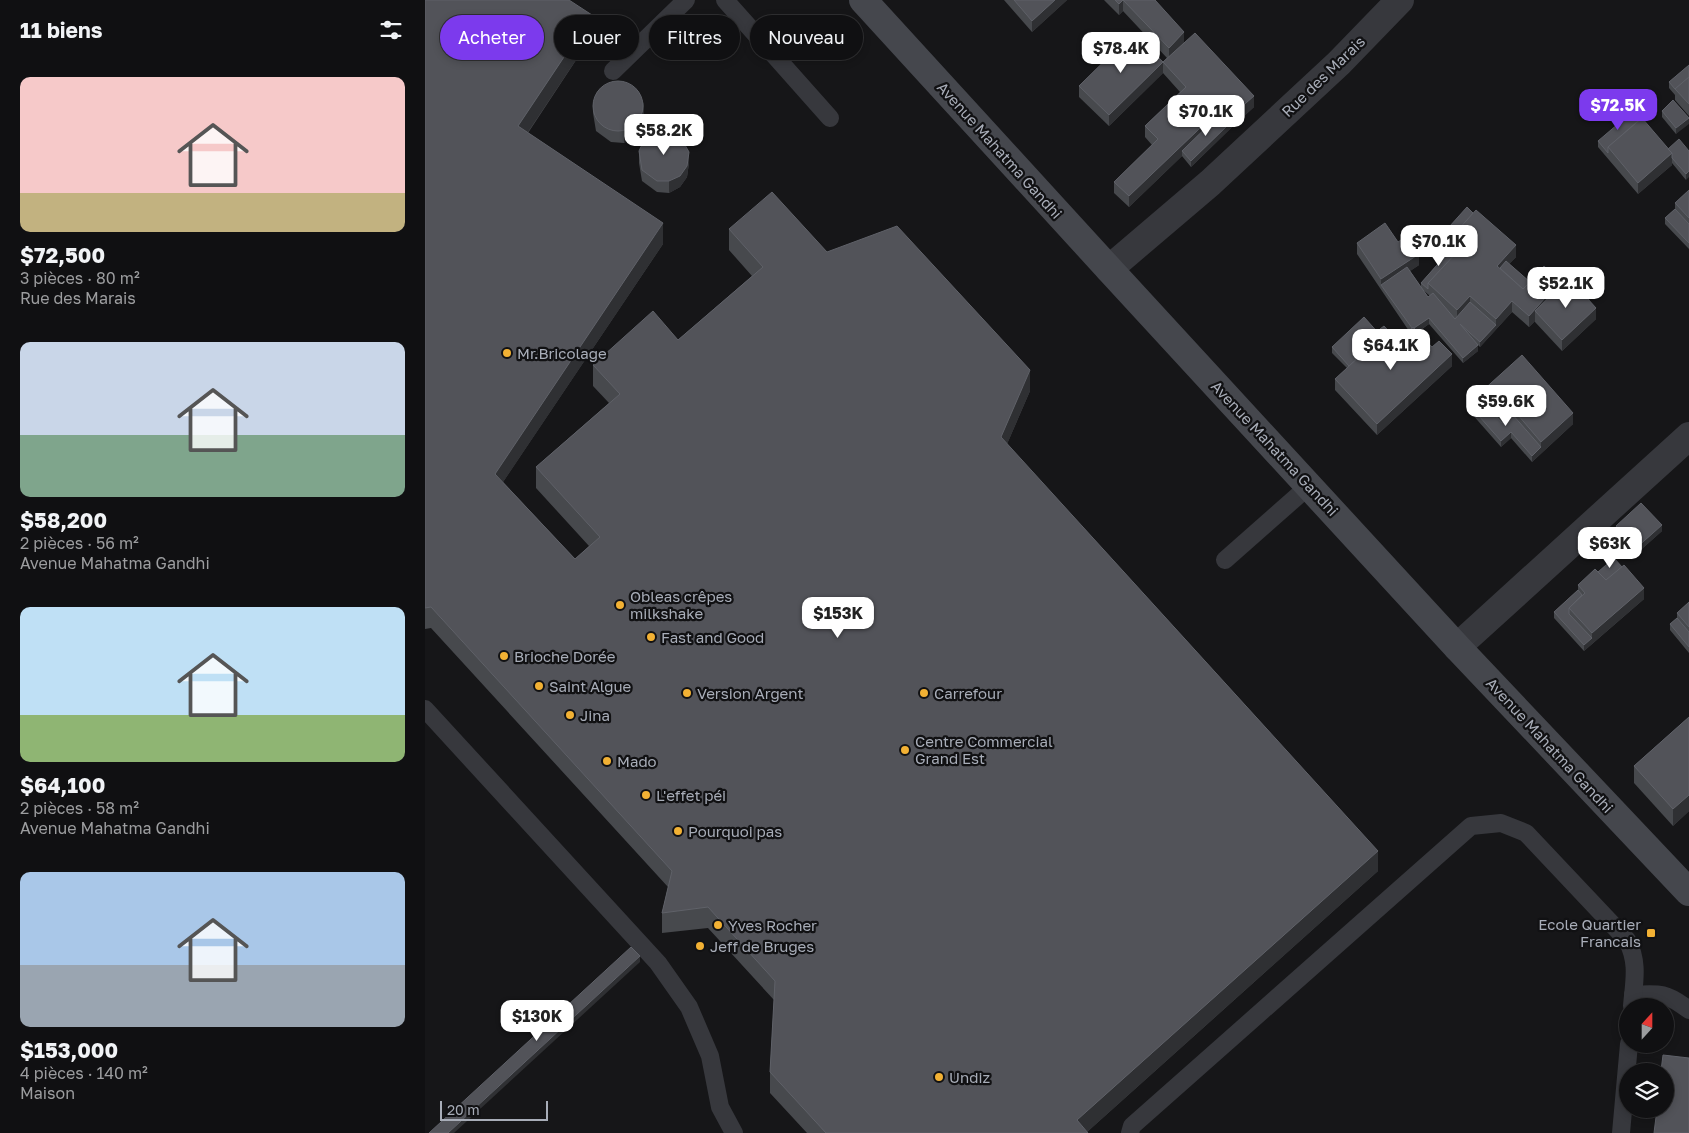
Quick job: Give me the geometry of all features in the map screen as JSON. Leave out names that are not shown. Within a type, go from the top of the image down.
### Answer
[{"type":"main road","name":"Avenue Mahatma Gandhi","points":[[863,0],[1457,647],[1684,882]]},
{"type":"street","name":"Rue des Marais","points":[[1109,269],[1210,183],[1339,63],[1400,0]]},
{"type":"street","points":[[1457,647],[1689,436]]},
{"type":"lane","points":[[613,71],[686,0]]},
{"type":"lane","points":[[725,0],[830,118]]},
{"type":"lane","points":[[1225,560],[1309,485]]},
{"type":"lane","points":[[425,709],[658,963],[689,1007],[710,1056],[720,1107],[734,1133]]},
{"type":"lane","points":[[1130,1133],[1131,1126],[1471,826],[1501,823],[1526,833],[1627,940],[1634,952],[1635,968],[1632,998]]},
{"type":"lane","points":[[1641,998],[1657,993],[1670,998]]},
{"type":"lane","points":[[1674,1000],[1689,1010]]},
{"type":"lane","points":[[1621,1133],[1628,1053]]},
{"type":"building","name":"Centre Commercial Grand Est","points":[[425,0],[569,0],[592,15],[554,15],[554,60],[562,60],[518,126],[663,223],[495,474],[575,559],[600,537],[536,467],[620,394],[593,365],[653,311],[678,340],[763,267],[729,229],[772,192],[827,252],[897,226],[1030,370],[1001,437],[1378,851],[1077,1120],[1088,1133],[826,1133],[770,1072],[775,981],[708,907],[662,913],[672,871],[431,607],[425,608]]},
{"type":"building","points":[[1014,0],[1055,0],[1032,21]]},
{"type":"building","points":[[1115,0],[1123,0],[1119,4]]},
{"type":"building","points":[[1123,0],[1155,0],[1184,32],[1169,48]]},
{"type":"building","points":[[1134,32],[1163,62],[1109,115],[1079,86]]},
{"type":"building","points":[[1195,33],[1254,96],[1230,117],[1221,108],[1129,196],[1114,182],[1158,139],[1145,126],[1186,87],[1163,62]]},
{"type":"building","points":[[1689,65],[1689,77],[1675,89],[1669,82]]},
{"type":"building","points":[[1689,77],[1689,104],[1675,89]]},
{"type":"building","points":[[618,81],[628,83],[636,88],[641,96],[643,106],[641,116],[636,124],[628,129],[618,131],[608,129],[600,124],[595,116],[593,106],[595,96],[600,88],[608,83]]},
{"type":"building","points":[[1673,100],[1689,118],[1676,128],[1662,111]]},
{"type":"building","points":[[1632,112],[1639,120],[1608,147],[1608,153],[1598,141]]},
{"type":"building","points":[[1221,113],[1230,123],[1191,161],[1182,151]]},
{"type":"building","points":[[1642,118],[1672,153],[1638,183],[1608,147]]},
{"type":"building","points":[[670,131],[681,138],[689,152],[687,166],[680,176],[669,181],[657,181],[642,170],[639,151],[645,138],[654,132]]},
{"type":"building","points":[[1679,139],[1689,151],[1689,171],[1686,174],[1672,158],[1672,153],[1668,149]]},
{"type":"building","points":[[1689,190],[1689,218],[1675,203]]},
{"type":"building","points":[[1467,207],[1473,213],[1450,239],[1450,244],[1441,236]]},
{"type":"building","points":[[1675,209],[1689,224],[1689,243],[1665,218]]},
{"type":"building","points":[[1476,210],[1516,245],[1497,266],[1523,289],[1544,266],[1560,281],[1529,316],[1512,301],[1496,319],[1470,296],[1457,310],[1428,283],[1460,248],[1450,239]]},
{"type":"building","points":[[1385,223],[1398,242],[1407,236],[1419,254],[1381,279],[1357,243]]},
{"type":"building","points":[[1453,247],[1458,251],[1428,283],[1428,289],[1421,283]]},
{"type":"building","points":[[1506,261],[1530,282],[1523,289],[1500,268]]},
{"type":"building","points":[[1407,267],[1428,297],[1433,293],[1455,319],[1470,302],[1496,325],[1480,342],[1460,324],[1478,345],[1463,358],[1429,318],[1412,328],[1381,285]]},
{"type":"building","points":[[1569,278],[1596,308],[1562,340],[1535,311]]},
{"type":"building","points":[[1364,317],[1381,336],[1349,366],[1332,347]]},
{"type":"building","points":[[1384,326],[1398,341],[1413,327],[1432,347],[1439,341],[1452,354],[1377,424],[1335,379],[1384,334],[1380,329]]},
{"type":"building","points":[[1522,355],[1573,413],[1541,442],[1512,408],[1502,417],[1480,393]]},
{"type":"building","points":[[1480,398],[1502,423],[1512,414],[1541,447],[1532,456],[1511,432],[1501,441],[1471,407]]},
{"type":"building","points":[[1641,503],[1662,525],[1635,549],[1616,526]]},
{"type":"building","points":[[1614,558],[1622,567],[1606,580],[1598,572]]},
{"type":"building","points":[[1624,565],[1644,588],[1592,633],[1569,608],[1585,593],[1578,585],[1595,569],[1606,580]]},
{"type":"building","points":[[1578,590],[1582,595],[1569,608],[1569,614],[1592,638],[1584,645],[1554,612]]},
{"type":"building","points":[[1689,602],[1689,627],[1677,613]]},
{"type":"building","points":[[1677,618],[1689,632],[1689,647],[1670,624]]},
{"type":"building","points":[[1689,717],[1689,795],[1673,809],[1634,766]]},
{"type":"building","points":[[631,947],[640,956],[448,1133],[429,1133]]},
{"type":"building","points":[[1663,1055],[1689,1058],[1689,1133],[1654,1133],[1656,1118],[1674,1118],[1674,1063],[1662,1063]]},
{"type":"place","name":"Mr.Bricolage","points":[[507,353]]},
{"type":"place","name":"Obleas crêpes milkshake","points":[[620,605]]},
{"type":"place","name":"Fast and Good","points":[[651,637]]},
{"type":"place","name":"Brioche Dorée","points":[[504,656]]},
{"type":"place","name":"Saint Algue","points":[[539,686]]},
{"type":"place","name":"Version Argent","points":[[687,693]]},
{"type":"place","name":"Carrefour","points":[[924,693]]},
{"type":"place","name":"Jina","points":[[570,715]]},
{"type":"place","name":"Centre Commercial Grand Est","points":[[905,750]]},
{"type":"place","name":"Mado","points":[[607,761]]},
{"type":"place","name":"L'effet péi","points":[[646,795]]},
{"type":"place","name":"Pourquoi pas","points":[[678,831]]},
{"type":"place","name":"Yves Rocher","points":[[718,925]]},
{"type":"place","name":"Ecole Quartier Francais","points":[[1651,933]]},
{"type":"place","name":"Jeff de Bruges","points":[[700,946]]},
{"type":"place","name":"Undiz","points":[[939,1077]]}]
